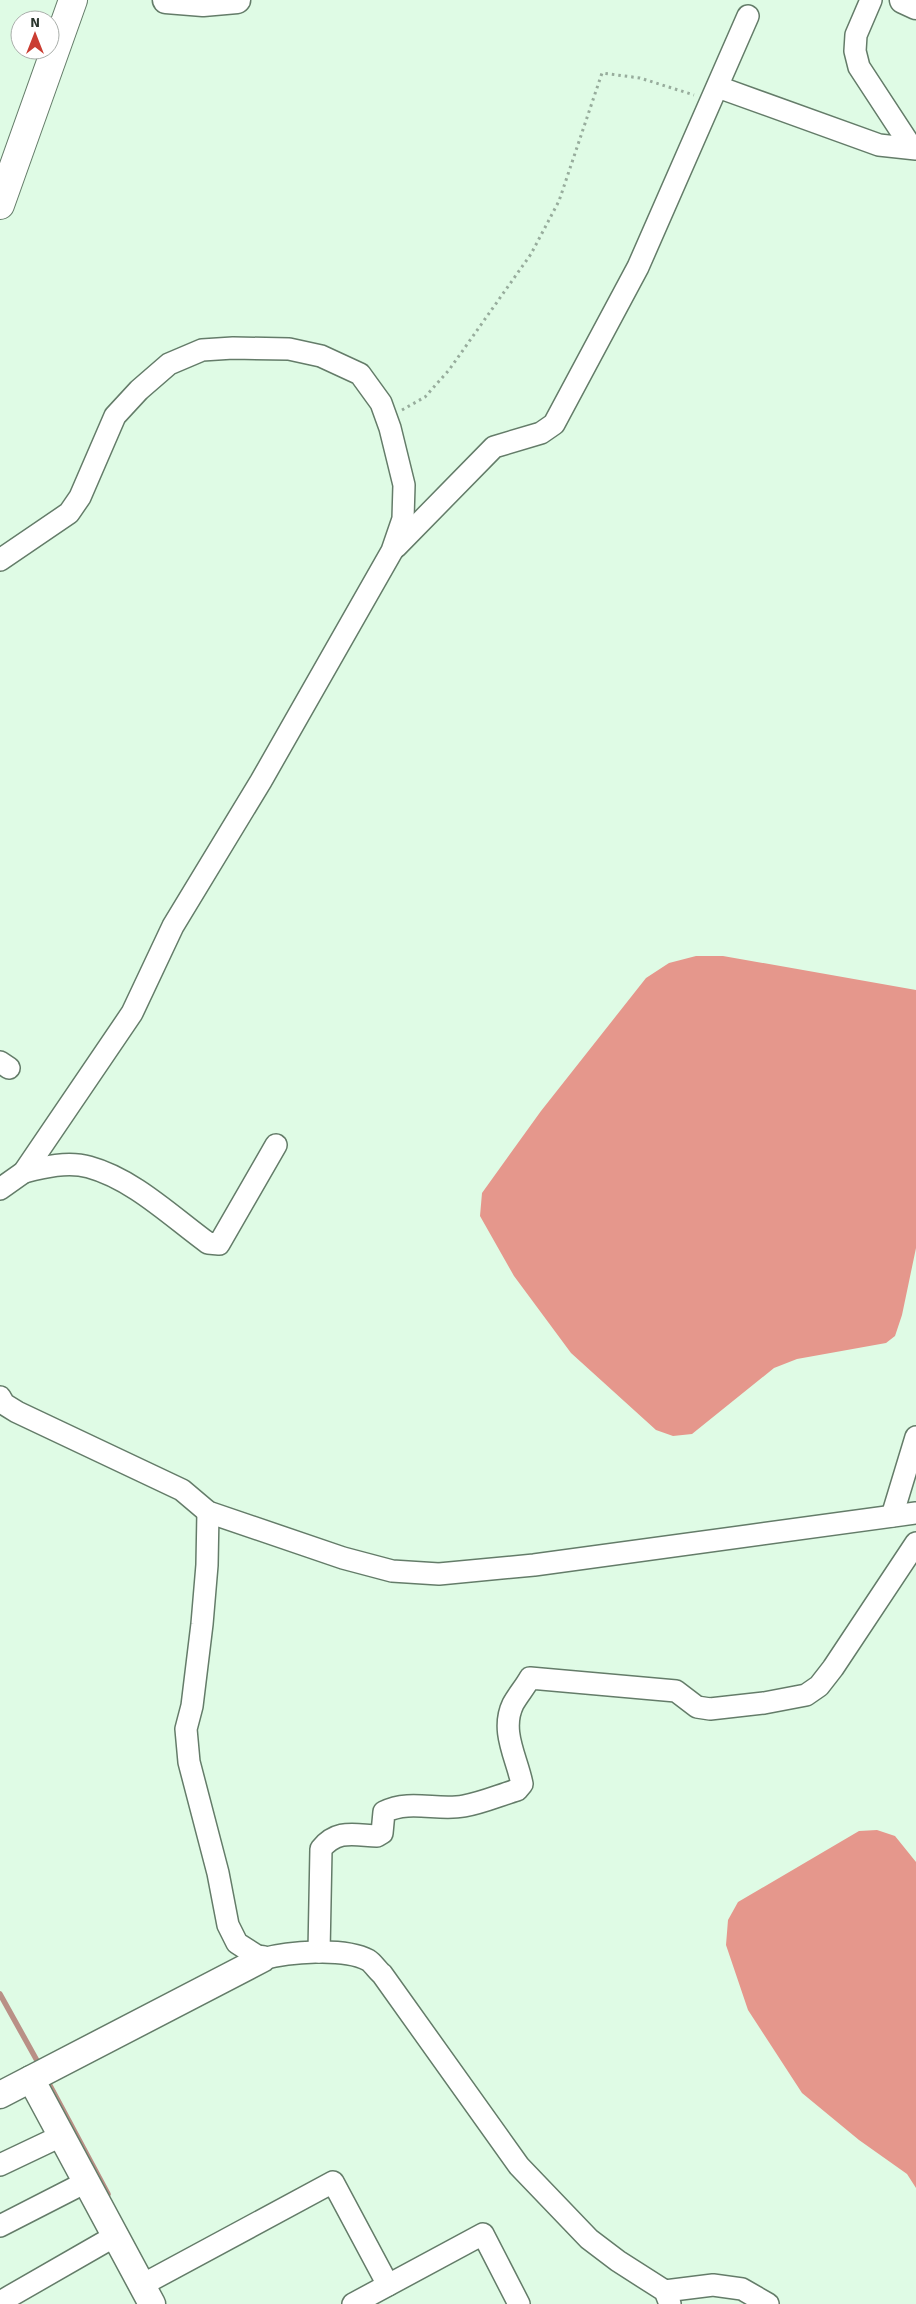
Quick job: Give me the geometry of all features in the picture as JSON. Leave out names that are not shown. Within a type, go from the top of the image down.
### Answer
[{"type":"main road","points":[[0,205],[72,0]]},
{"type":"street","points":[[166,0],[203,3],[237,0]]},
{"type":"street","points":[[871,0],[856,35],[859,67],[914,149]]},
{"type":"street","points":[[902,0],[916,6]]},
{"type":"street","points":[[392,550],[494,447],[541,432],[554,424],[638,267],[748,16]]},
{"type":"street","points":[[714,94],[879,145],[914,149]]},
{"type":"street","points":[[0,560],[69,513],[80,497],[115,416],[139,390],[169,364],[202,350],[289,349],[321,356],[360,374],[380,403],[404,485],[403,519],[392,550],[262,781],[172,926],[132,1013],[24,1172],[0,1189]]},
{"type":"street","points":[[24,1172],[66,1165],[88,1167],[113,1177],[140,1193],[208,1243],[219,1244],[276,1145]]},
{"type":"street","points":[[0,1397],[4,1404],[17,1412],[182,1490],[208,1512],[392,1572],[439,1574],[534,1565],[916,1513]]},
{"type":"street","points":[[892,1516],[916,1437]]},
{"type":"street","points":[[208,1512],[207,1566],[202,1624],[192,1706],[186,1729],[189,1762],[218,1873],[228,1925],[237,1942],[262,1959]]},
{"type":"street","points":[[319,1952],[321,1849],[328,1840],[338,1835],[377,1836],[382,1833],[384,1812],[393,1808],[408,1805],[464,1806],[517,1790],[522,1784],[511,1747],[509,1719],[513,1705],[530,1678],[676,1691],[697,1708],[710,1709],[806,1696],[819,1686],[833,1668],[916,1543]]},
{"type":"street","points":[[0,2095],[262,1959],[283,1953],[319,1952],[344,1954],[368,1960],[382,1974],[519,2166],[589,2239],[668,2297],[713,2285],[742,2289],[768,2304]]},
{"type":"street","points":[[31,2080],[147,2294],[333,2182],[388,2285]]},
{"type":"street","points":[[0,2165],[61,2136]]},
{"type":"street","points":[[0,2226],[86,2182]]},
{"type":"street","points":[[353,2304],[483,2234],[519,2304]]},
{"type":"street","points":[[0,2302],[115,2236]]},
{"type":"path","points":[[385,416],[410,407],[425,397],[449,370],[531,254],[559,201],[602,74],[640,78],[714,94]]},
{"type":"shaded area","points":[[696,956],[723,956],[916,990],[916,1248],[902,1315],[895,1336],[886,1343],[797,1359],[774,1368],[692,1434],[673,1436],[656,1430],[571,1353],[514,1276],[480,1216],[482,1193],[541,1111],[646,978],[669,963]]},
{"type":"shaded area","points":[[877,1830],[895,1836],[916,1862],[916,2188],[907,2174],[859,2140],[802,2093],[748,2010],[726,1945],[728,1920],[738,1902],[859,1831]]},
{"type":"waterway","points":[[0,1994],[40,2066]]},
{"type":"waterway","points":[[46,2078],[108,2194]]}]
